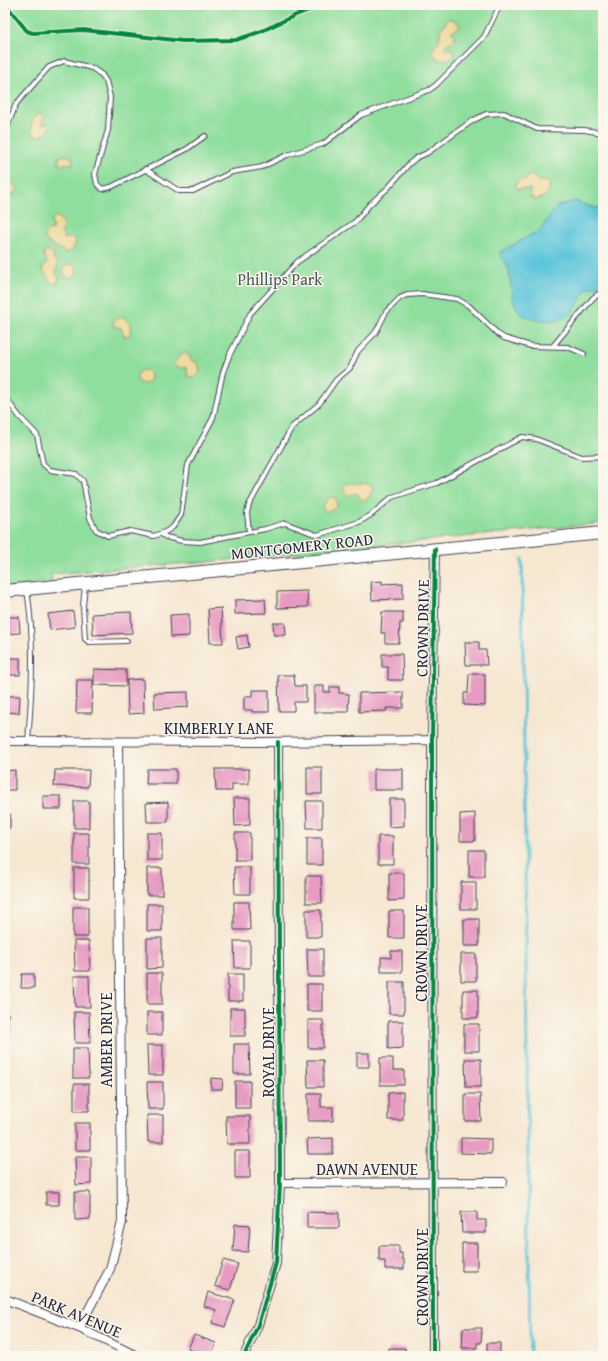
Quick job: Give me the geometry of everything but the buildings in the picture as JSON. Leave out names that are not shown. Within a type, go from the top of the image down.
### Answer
[{"type":"street","name":"MONTGOMERY ROAD","points":[[5,591],[603,533]]},
{"type":"street","name":"CROWN DRIVE","points":[[433,1356],[434,1183],[432,740],[435,549]]},
{"type":"street","name":"KIMBERLY LANE","points":[[5,741],[278,742],[432,740]]},
{"type":"street","name":"AMBER DRIVE","points":[[79,1328],[110,1269],[122,1222],[118,742]]},
{"type":"street","name":"ROYAL DRIVE","points":[[244,1356],[258,1325],[276,1263],[280,1183],[278,742]]},
{"type":"street","name":"DAWN AVENUE","points":[[280,1183],[502,1182]]},
{"type":"street","name":"PARK AVENUE","points":[[5,1299],[79,1328],[137,1356]]},
{"type":"lane","points":[[145,169],[179,191],[188,192],[200,188],[232,172],[262,167],[287,155],[323,144],[361,115],[429,90],[436,85],[484,37],[500,5]]},
{"type":"lane","points":[[5,133],[16,104],[50,67],[64,61],[92,68],[102,75],[106,81],[110,97],[108,130],[95,174],[97,184],[102,189],[106,190],[187,149],[205,136]]},
{"type":"lane","points":[[5,397],[37,435],[43,464],[50,470],[76,474],[83,481],[91,524],[96,530],[108,536],[130,531],[150,536],[161,534],[173,527],[181,515],[188,465],[213,418],[223,372],[229,356],[250,314],[297,262],[356,221],[370,204],[388,188],[416,158],[427,153],[472,121],[486,114],[504,113],[537,129],[584,130],[603,133]]},
{"type":"lane","points":[[553,346],[593,298],[603,291]]},
{"type":"lane","points":[[249,532],[247,513],[249,505],[287,433],[297,421],[319,404],[336,380],[350,368],[358,351],[376,332],[386,312],[395,301],[412,294],[457,299],[469,306],[504,338],[522,345],[568,347],[584,354]]},
{"type":"lane","points":[[161,534],[166,537],[191,543],[212,540],[285,523],[311,534],[328,532],[365,519],[378,510],[392,497],[437,483],[522,437],[536,439],[582,457],[603,456]]},
{"type":"lane","points":[[85,583],[83,606],[85,639],[89,642],[127,641]]},
{"type":"lane","points":[[27,588],[32,631],[32,694],[28,741]]},
{"type":"green space","name":"Phillips Park","points":[[5,5],[603,5],[603,523],[228,560],[51,574],[53,582],[5,589]]},
{"type":"sand","points":[[450,19],[457,21],[460,27],[451,32],[455,36],[455,40],[447,44],[444,48],[446,50],[452,49],[454,54],[449,59],[441,60],[434,56],[432,50],[439,40],[441,27],[445,25],[446,20]]},
{"type":"sand","points":[[39,113],[44,115],[42,125],[47,123],[49,126],[47,133],[38,137],[33,135],[31,126],[34,118]]},
{"type":"sand","points":[[64,155],[72,157],[73,163],[59,165],[59,157]]},
{"type":"sand","points":[[531,175],[540,181],[548,182],[550,185],[547,195],[537,200],[530,197],[530,189],[518,189],[515,186],[518,180],[526,180],[528,176]]},
{"type":"sand","points":[[5,181],[11,182],[14,185],[16,190],[15,194],[5,195]]},
{"type":"sand","points":[[57,216],[63,222],[62,232],[64,239],[73,237],[76,240],[73,250],[67,253],[50,244],[44,237],[46,232],[53,230],[51,220]]},
{"type":"sand","points":[[49,250],[53,253],[54,260],[58,264],[56,272],[59,278],[57,284],[51,283],[42,269],[47,263],[43,253]]},
{"type":"sand","points":[[70,264],[75,266],[77,271],[75,276],[70,278],[65,276],[63,271],[65,266]]},
{"type":"sand","points":[[121,317],[131,324],[131,333],[129,336],[124,336],[121,328],[113,326],[114,320]]},
{"type":"sand","points":[[182,353],[187,353],[192,361],[198,363],[200,372],[195,378],[188,377],[187,368],[176,367],[173,364]]},
{"type":"sand","points":[[144,370],[149,372],[151,377],[149,382],[144,384],[139,382],[137,377],[139,372]]},
{"type":"sand","points":[[349,483],[366,484],[372,486],[373,489],[368,499],[362,501],[357,493],[347,496],[343,489],[344,485]]},
{"type":"sand","points":[[330,497],[336,498],[337,506],[331,511],[325,511],[322,506]]},
{"type":"water","points":[[575,201],[594,208],[603,207],[603,284],[586,289],[574,310],[564,318],[550,321],[528,317],[522,314],[515,305],[508,268],[501,257],[500,252],[540,230],[557,206]]},
{"type":"waterway","points":[[522,559],[530,1356]]},
{"type":"cycle path","points":[[6,5],[27,31],[33,33],[83,30],[183,41],[236,40],[262,31],[322,5]]},
{"type":"cycle path","points":[[433,1356],[432,740],[435,549]]},
{"type":"cycle path","points":[[244,1356],[258,1325],[276,1263],[280,1183],[278,742]]}]
